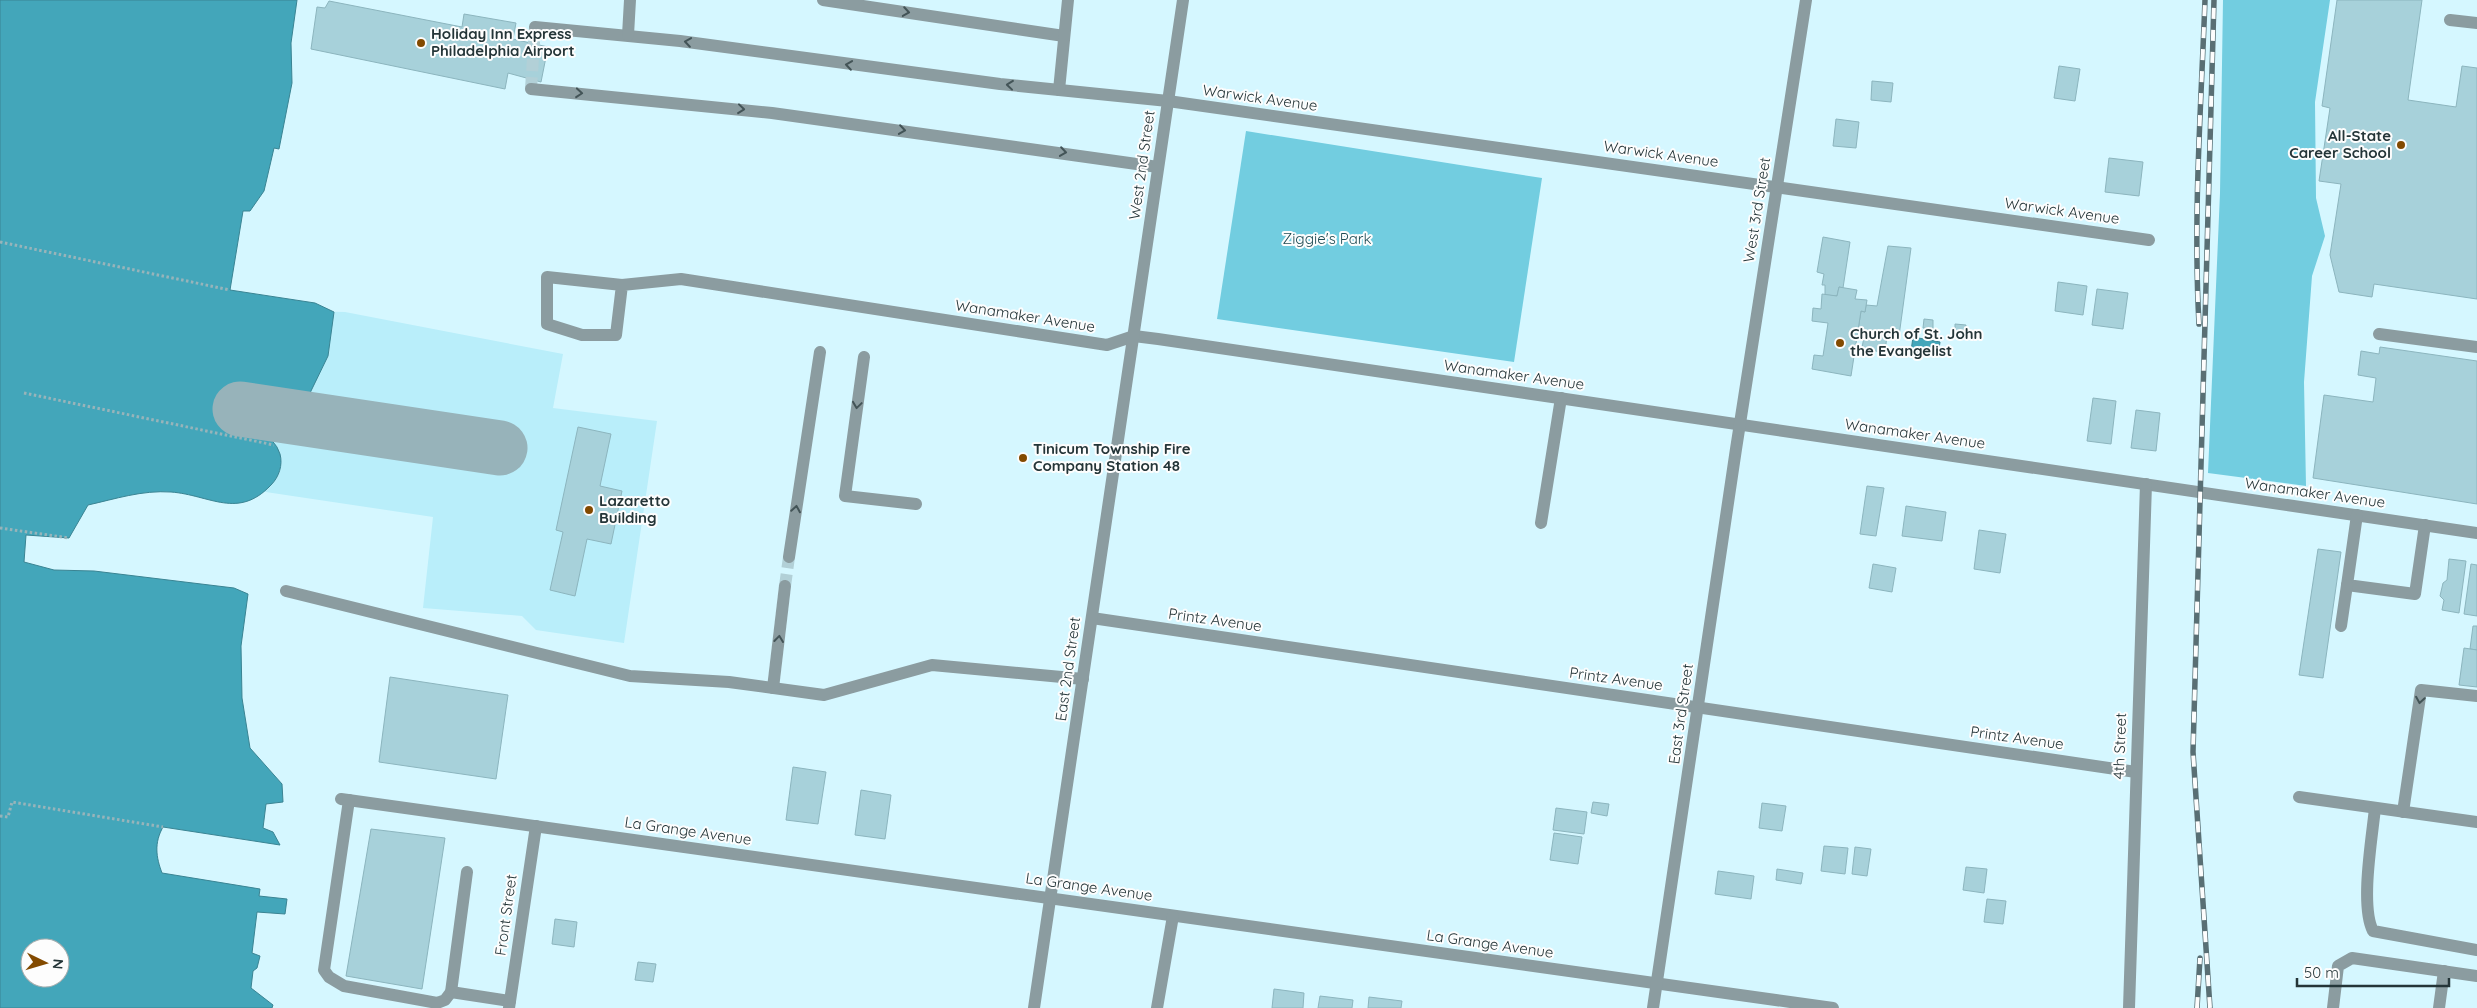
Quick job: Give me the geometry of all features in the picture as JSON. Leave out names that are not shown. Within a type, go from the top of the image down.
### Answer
[{"type":"street","points":[[628,35],[630,0]]},
{"type":"street","points":[[823,0],[1064,36]]},
{"type":"street","points":[[1059,90],[1068,0]]},
{"type":"street","name":"West 2nd Street","points":[[1134,336],[1183,0]]},
{"type":"street","name":"West 3rd Street","points":[[1740,425],[1806,0]]},
{"type":"street","points":[[2450,20],[2477,23]]},
{"type":"street","name":"Warwick Avenue","points":[[535,27],[628,35],[1059,90],[1168,101],[2149,240]]},
{"type":"street","points":[[531,89],[772,112],[1158,166]]},
{"type":"street","name":"Wanamaker Avenue","points":[[622,285],[616,335],[582,335],[548,324],[547,277],[622,285],[681,279],[1106,344],[1134,336],[2477,533]]},
{"type":"street","points":[[2379,334],[2477,347]]},
{"type":"street","name":"East 2nd Street","points":[[1034,1008],[1134,336]]},
{"type":"street","points":[[789,557],[820,352]]},
{"type":"street","points":[[864,357],[845,496],[916,504]]},
{"type":"street","points":[[1542,524],[1561,398]]},
{"type":"street","name":"East 3rd Street","points":[[1654,1008],[1740,425]]},
{"type":"street","name":"4th Street","points":[[2129,1008],[2146,484]]},
{"type":"street","points":[[2341,626],[2357,515]]},
{"type":"street","points":[[2348,585],[2416,594],[2425,526]]},
{"type":"street","points":[[773,688],[785,586]]},
{"type":"street","points":[[286,591],[630,676],[729,682],[824,695],[932,665],[1083,680]]},
{"type":"street","name":"Printz Avenue","points":[[1092,618],[2136,772]]},
{"type":"street","points":[[2403,812],[2421,690],[2477,696]]},
{"type":"street","points":[[2299,797],[2477,822]]},
{"type":"street","name":"La Grange Avenue","points":[[450,992],[445,1000],[437,1003],[344,986],[329,977],[324,970],[345,800],[1832,1008]]},
{"type":"street","points":[[2375,808],[2368,887],[2368,921],[2373,931],[2477,950]]},
{"type":"street","name":"Front Street","points":[[510,1004],[536,826]]},
{"type":"street","points":[[467,872],[450,992],[510,1004]]},
{"type":"street","points":[[1157,1008],[1173,916]]},
{"type":"street","points":[[2333,1008],[2338,966],[2352,958],[2477,976]]},
{"type":"street","points":[[2440,1008],[2444,971]]},
{"type":"path","points":[[0,242],[230,290]]},
{"type":"path","points":[[24,393],[274,445]]},
{"type":"path","points":[[0,528],[69,538]]},
{"type":"path","points":[[0,816],[8,816],[12,802],[163,827]]},
{"type":"shaded area","points":[[0,0],[297,0],[291,43],[292,83],[279,149],[274,148],[264,191],[250,211],[243,211],[230,290],[315,303],[334,312],[328,356],[310,393],[281,391],[263,393],[247,401],[240,408],[248,421],[267,435],[277,447],[281,458],[281,467],[278,475],[274,482],[259,495],[247,501],[235,503],[223,503],[171,492],[150,492],[88,505],[69,538],[26,535],[24,562],[54,570],[94,571],[234,588],[248,594],[241,646],[242,698],[250,748],[282,784],[283,802],[266,804],[263,828],[273,832],[280,845],[163,827],[158,839],[157,850],[162,873],[260,889],[259,896],[287,899],[285,914],[257,912],[252,953],[260,956],[257,968],[253,971],[251,988],[273,1005],[272,1008],[0,1008]]},
{"type":"shaded area","points":[[0,264],[301,311],[345,312],[563,354],[553,408],[657,421],[624,643],[536,630],[522,616],[423,608],[433,517],[0,452]]},
{"type":"shaded area","points":[[1913,337],[1940,342],[1938,356],[1911,351]]},
{"type":"green space","points":[[2223,0],[2330,0],[2315,102],[2316,198],[2325,236],[2312,276],[2304,382],[2306,486],[2208,473],[2220,193]]},
{"type":"green space","name":"Ziggie's Park","points":[[1246,131],[1542,178],[1514,362],[1217,319]]},
{"type":"building","name":"All-State Career School","points":[[2337,0],[2422,0],[2408,100],[2456,107],[2462,66],[2477,68],[2477,299],[2374,284],[2372,297],[2339,292],[2330,255],[2341,184],[2319,181],[2330,108],[2322,106]]},
{"type":"building","name":"Holiday Inn Express Philadelphia Airport","points":[[329,1],[462,27],[464,14],[516,23],[513,39],[548,47],[541,82],[508,73],[505,89],[311,49],[317,7],[325,8]]},
{"type":"building","points":[[2059,66],[2080,69],[2075,101],[2054,98]]},
{"type":"building","points":[[1872,81],[1893,83],[1891,102],[1871,100]]},
{"type":"building","points":[[1836,119],[1859,122],[1856,148],[1833,146]]},
{"type":"building","points":[[2109,158],[2143,162],[2139,196],[2105,192]]},
{"type":"building","points":[[1823,237],[1850,242],[1843,288],[1839,287],[1837,296],[1825,295],[1825,285],[1822,285],[1824,274],[1817,272]]},
{"type":"building","points":[[1888,246],[1911,248],[1899,336],[1887,335],[1885,353],[1862,348],[1865,331],[1858,330],[1861,311],[1865,312],[1866,305],[1877,306]]},
{"type":"building","points":[[2058,282],[2087,286],[2083,315],[2055,311]]},
{"type":"building","name":"Church of St. John the Evangelist","points":[[1839,287],[1857,290],[1855,299],[1867,300],[1865,312],[1861,311],[1851,376],[1812,369],[1814,355],[1823,356],[1828,323],[1812,321],[1813,308],[1821,309],[1822,294],[1837,296]]},
{"type":"building","points":[[2097,289],[2128,293],[2123,329],[2092,325]]},
{"type":"building","points":[[1924,319],[1933,320],[1933,329],[1923,328]]},
{"type":"building","points":[[1955,324],[1966,325],[1965,333],[1955,332]]},
{"type":"building","points":[[2380,347],[2477,361],[2477,504],[2313,478],[2324,395],[2373,402],[2376,378],[2358,375],[2361,351],[2379,354]]},
{"type":"building","points":[[2093,398],[2116,401],[2111,444],[2087,441]]},
{"type":"building","points":[[2136,410],[2160,413],[2156,451],[2131,448]]},
{"type":"building","name":"Lazaretto Building","points":[[578,427],[611,434],[600,486],[622,491],[611,544],[587,539],[575,596],[550,590],[563,532],[556,530]]},
{"type":"building","points":[[1867,486],[1884,488],[1876,536],[1860,534]]},
{"type":"building","points":[[1906,506],[1946,512],[1942,541],[1902,536]]},
{"type":"building","points":[[1979,530],[2006,534],[2000,573],[1974,569]]},
{"type":"building","points":[[2318,549],[2341,552],[2323,678],[2299,675]]},
{"type":"building","points":[[2449,559],[2466,561],[2459,613],[2442,610],[2444,600],[2440,596],[2443,583],[2447,580]]},
{"type":"building","points":[[1873,564],[1896,568],[1892,592],[1869,588]]},
{"type":"building","points":[[2471,564],[2477,565],[2477,616],[2464,614]]},
{"type":"building","points":[[2473,626],[2477,626],[2477,650],[2470,649]]},
{"type":"building","points":[[2464,648],[2477,650],[2477,687],[2459,685]]},
{"type":"building","points":[[390,677],[508,695],[496,779],[379,762]]},
{"type":"building","points":[[793,767],[826,772],[818,824],[786,820]]},
{"type":"building","points":[[861,790],[891,795],[885,839],[855,835]]},
{"type":"building","points":[[1593,802],[1609,804],[1607,816],[1591,813]]},
{"type":"building","points":[[1762,803],[1786,806],[1782,831],[1759,828]]},
{"type":"building","points":[[1556,808],[1587,812],[1584,834],[1553,830]]},
{"type":"building","points":[[371,829],[445,838],[422,989],[346,976]]},
{"type":"building","points":[[1554,833],[1582,837],[1578,864],[1550,860]]},
{"type":"building","points":[[1824,846],[1848,848],[1845,874],[1821,871]]},
{"type":"building","points":[[1855,847],[1871,849],[1867,876],[1852,874]]},
{"type":"building","points":[[1966,867],[1987,869],[1984,893],[1963,890]]},
{"type":"building","points":[[1777,869],[1803,873],[1801,884],[1776,880]]},
{"type":"building","points":[[1718,871],[1754,876],[1751,899],[1715,894]]},
{"type":"building","points":[[1987,899],[2006,901],[2003,924],[1984,922]]},
{"type":"building","points":[[555,919],[577,922],[574,947],[552,944]]},
{"type":"building","points":[[638,962],[656,964],[653,982],[635,980]]},
{"type":"building","points":[[1274,989],[1304,993],[1303,1008],[1272,1008]]},
{"type":"building","points":[[1320,996],[1353,1000],[1352,1008],[1318,1008]]},
{"type":"building","points":[[1369,997],[1402,1001],[1401,1008],[1368,1008]]},
{"type":"taxiway","points":[[240,409],[500,448]]},
{"type":"tunnel","points":[[531,89],[535,27]]},
{"type":"tunnel","points":[[785,586],[789,557]]},
{"type":"railway","points":[[2199,324],[2197,202],[2205,0]]},
{"type":"railway","points":[[2210,1008],[2193,752],[2214,0]]},
{"type":"railway","points":[[2197,1008],[2200,958]]},
{"type":"place","name":"Holiday Inn Express Philadelphia Airport","points":[[421,43]]},
{"type":"place","name":"All-State Career School","points":[[2401,145]]},
{"type":"place","name":"Church of St. John the Evangelist","points":[[1840,343]]},
{"type":"place","name":"Tinicum Township Fire Company Station 48","points":[[1023,458]]},
{"type":"place","name":"Lazaretto Building","points":[[589,510]]}]
